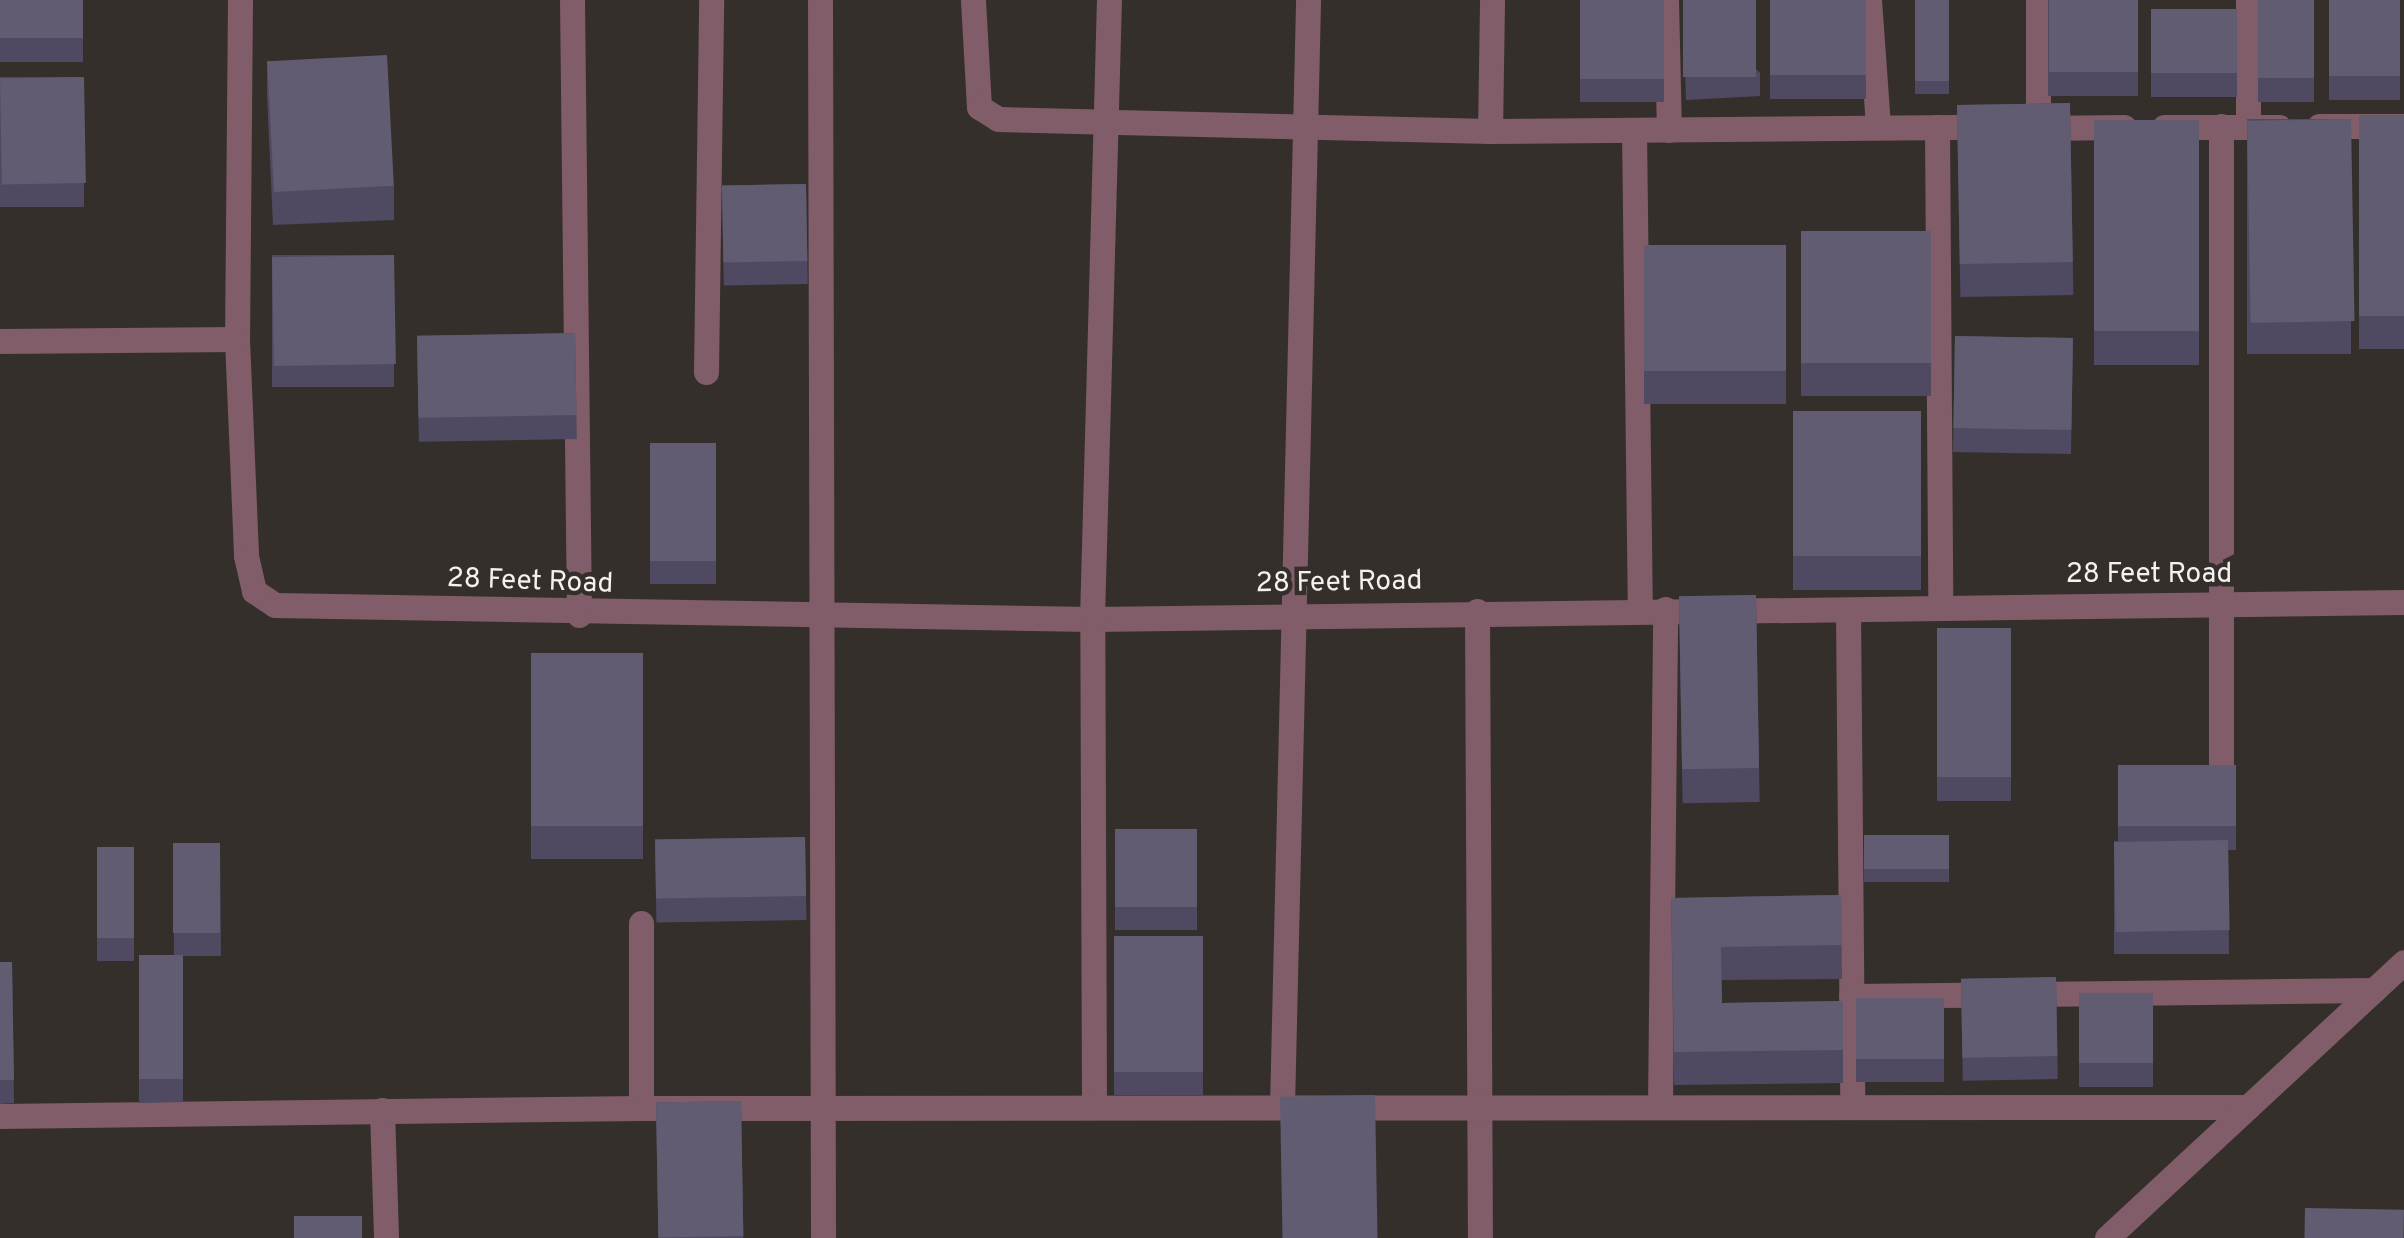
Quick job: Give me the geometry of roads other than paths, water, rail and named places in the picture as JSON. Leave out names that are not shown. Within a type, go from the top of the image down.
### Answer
[{"type":"street","points":[[0,341],[238,340],[240,0]]},
{"type":"street","points":[[572,0],[580,615]]},
{"type":"street","points":[[706,372],[710,0]]},
{"type":"street","points":[[820,0],[816,614],[822,1238]]},
{"type":"street","points":[[973,0],[984,113],[1110,122],[1309,122],[1490,131],[2404,126]]},
{"type":"street","points":[[1094,1107],[1092,619],[1110,122],[1109,0]]},
{"type":"street","points":[[1282,1108],[1309,122],[1308,0]]},
{"type":"street","points":[[1490,131],[1492,0]]},
{"type":"street","points":[[1666,0],[1668,130]]},
{"type":"street","points":[[1869,0],[1878,127]]},
{"type":"street","points":[[2038,0],[2038,128]]},
{"type":"street","points":[[2248,0],[2248,127]]},
{"type":"street","points":[[2221,126],[2221,767]]},
{"type":"street","points":[[1937,127],[1940,606]]},
{"type":"street","points":[[1634,130],[1652,610],[1660,1107]]},
{"type":"street","name":"28 Feet Road","points":[[238,340],[248,574],[254,591],[275,605],[580,615],[1092,619],[1293,613],[2404,602]]},
{"type":"street","points":[[1848,610],[1852,1108]]},
{"type":"street","points":[[1476,611],[1480,1238]]},
{"type":"street","points":[[641,923],[641,1108]]},
{"type":"street","points":[[2106,1238],[2404,962]]},
{"type":"street","points":[[1851,996],[2374,990]]},
{"type":"street","points":[[0,1116],[641,1108],[2248,1107]]},
{"type":"street","points":[[382,1110],[386,1238]]}]
